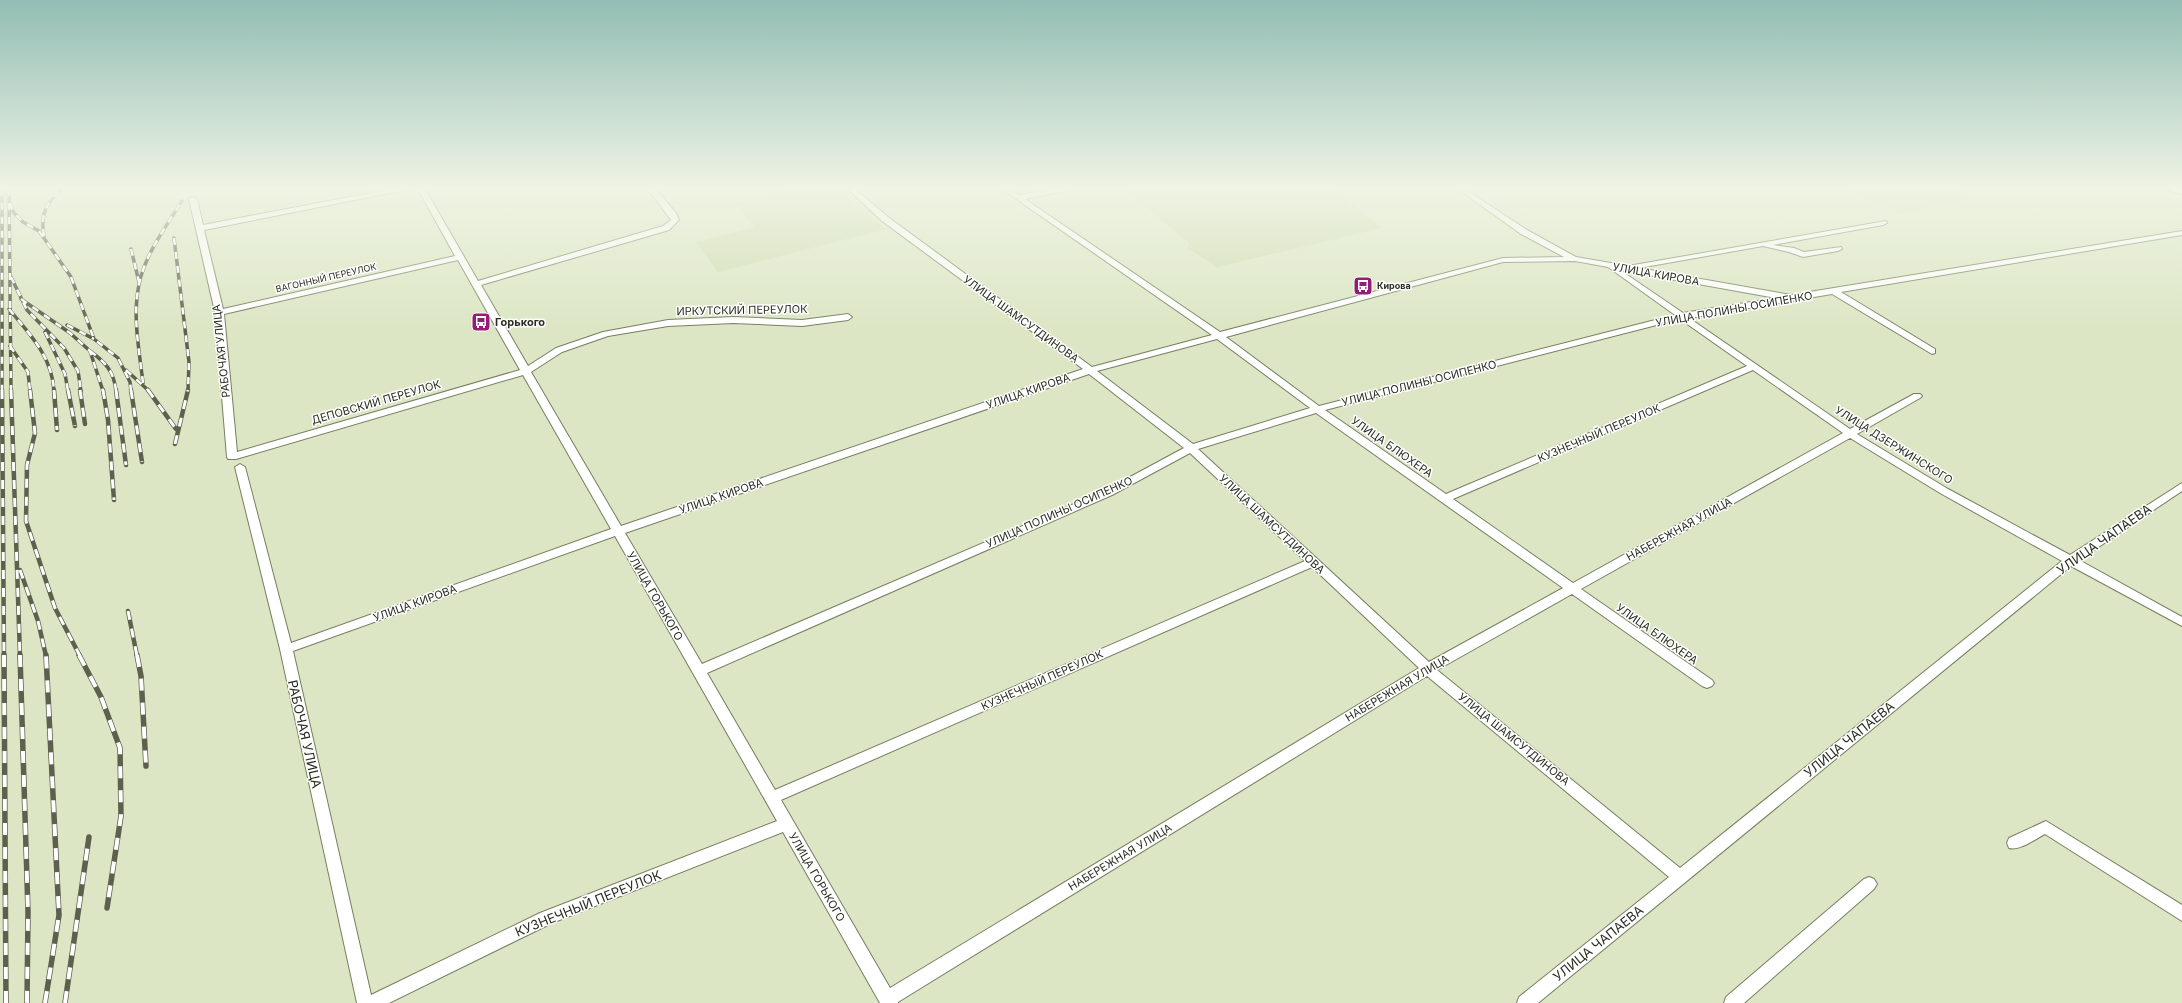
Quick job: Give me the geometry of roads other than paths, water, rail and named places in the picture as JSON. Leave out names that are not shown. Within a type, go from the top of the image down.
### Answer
[{"type":"street","name":"РАБОЧАЯ УЛИЦА","points":[[202,236],[219,312],[236,462],[286,649],[365,1003]]},
{"type":"street","name":"УЛИЦА ГОРЬКОГО","points":[[449,236],[889,1001]]},
{"type":"street","points":[[476,284],[640,236]]},
{"type":"street","name":"УЛИЦА ШАМСУТДИНОВА","points":[[908,236],[1090,370],[1191,448],[1428,669],[1680,876]]},
{"type":"street","name":"УЛИЦА БЛЮХЕРА","points":[[1073,236],[1218,335],[1317,409],[1707,683]]},
{"type":"street","points":[[1531,236],[1575,259]]},
{"type":"street","points":[[1623,268],[1811,236]]},
{"type":"street","name":"УЛИЦА ПОЛИНЫ ОСИПЕНКО","points":[[699,671],[1108,493],[1191,448],[1317,409],[1683,316],[2171,236]]},
{"type":"street","points":[[1759,245],[1790,250],[1803,255],[1838,249]]},
{"type":"street","name":"ВАГОННЫЙ ПЕРЕУЛОК","points":[[219,312],[461,258]]},
{"type":"street","name":"УЛИЦА КИРОВА","points":[[286,649],[618,531],[1090,370],[1503,260],[1575,259],[1791,298]]},
{"type":"street","name":"УЛИЦА ДЗЕРЖИНСКОГО","points":[[1608,266],[1683,316],[1851,434],[1944,491],[2182,622]]},
{"type":"street","points":[[1833,291],[1932,352]]},
{"type":"street","name":"ИРКУТСКИЙ ПЕРЕУЛОК","points":[[526,371],[559,350],[606,334],[668,323],[733,320],[802,323],[848,317]]},
{"type":"street","name":"КУЗНЕЧНЫЙ ПЕРЕУЛОК","points":[[1445,499],[1754,366]]},
{"type":"street","name":"ДЕПОВСКИЙ ПЕРЕУЛОК","points":[[236,462],[526,371]]},
{"type":"street","name":"НАБЕРЕЖНАЯ УЛИЦА","points":[[889,1001],[1428,669],[1917,396]]},
{"type":"street","name":"УЛИЦА ЧАПАЕВА","points":[[1525,1003],[2069,561],[2182,486]]},
{"type":"street","name":"КУЗНЕЧНЫЙ ПЕРЕУЛОК","points":[[771,798],[1313,562]]},
{"type":"street","name":"КУЗНЕЧНЫЙ ПЕРЕУЛОК","points":[[372,1003],[546,918],[786,824]]},
{"type":"street","points":[[2014,843],[2046,828],[2182,914]]},
{"type":"street","points":[[1732,1003],[1869,884]]},
{"type":"railway","points":[[2,236],[2,390]]},
{"type":"railway","points":[[9,236],[10,310]]},
{"type":"railway","points":[[42,236],[71,277],[94,339]]},
{"type":"railway","points":[[143,383],[136,316],[138,289],[144,266],[160,236]]},
{"type":"railway","points":[[174,238],[189,362],[188,391]]},
{"type":"railway","points":[[131,249],[139,282]]},
{"type":"railway","points":[[11,277],[22,300]]},
{"type":"railway","points":[[22,300],[70,333],[90,351]]},
{"type":"railway","points":[[22,300],[27,310],[64,348],[78,371],[81,391]]},
{"type":"railway","points":[[10,310],[39,347],[49,367],[54,391]]},
{"type":"railway","points":[[10,310],[11,347]]},
{"type":"railway","points":[[67,325],[94,339]]},
{"type":"railway","points":[[45,332],[65,374],[68,391]]},
{"type":"railway","points":[[94,339],[118,358],[130,382],[131,391]]},
{"type":"railway","points":[[11,347],[28,372],[30,391]]},
{"type":"railway","points":[[11,347],[11,391]]},
{"type":"railway","points":[[90,351],[100,359],[111,372],[116,391]]},
{"type":"railway","points":[[90,351],[103,391]]},
{"type":"railway","points":[[126,370],[148,390]]},
{"type":"railway","points":[[2,390],[4,656]]},
{"type":"railway","points":[[11,390],[20,656]]},
{"type":"railway","points":[[30,390],[35,433],[27,465],[26,521],[55,608],[80,656]]},
{"type":"railway","points":[[54,390],[57,430]]},
{"type":"railway","points":[[68,390],[75,426]]},
{"type":"railway","points":[[80,390],[85,424]]},
{"type":"railway","points":[[103,390],[108,420],[114,500]]},
{"type":"railway","points":[[116,390],[126,465]]},
{"type":"railway","points":[[131,390],[142,462]]},
{"type":"railway","points":[[148,390],[176,429]]},
{"type":"railway","points":[[175,444],[188,390]]},
{"type":"railway","points":[[20,570],[38,621],[46,656]]},
{"type":"railway","points":[[128,611],[137,656]]},
{"type":"railway","points":[[4,655],[6,1003]]},
{"type":"railway","points":[[20,655],[28,912],[27,1003]]},
{"type":"railway","points":[[45,1003],[59,915],[46,655]]},
{"type":"railway","points":[[79,655],[101,697],[120,748],[121,816],[107,908]]},
{"type":"railway","points":[[137,655],[141,676],[146,766]]},
{"type":"railway","points":[[65,1003],[89,837]]},
{"type":"place","name":"Кирова","points":[[1363,286]]},
{"type":"place","name":"Горького","points":[[481,322]]}]
